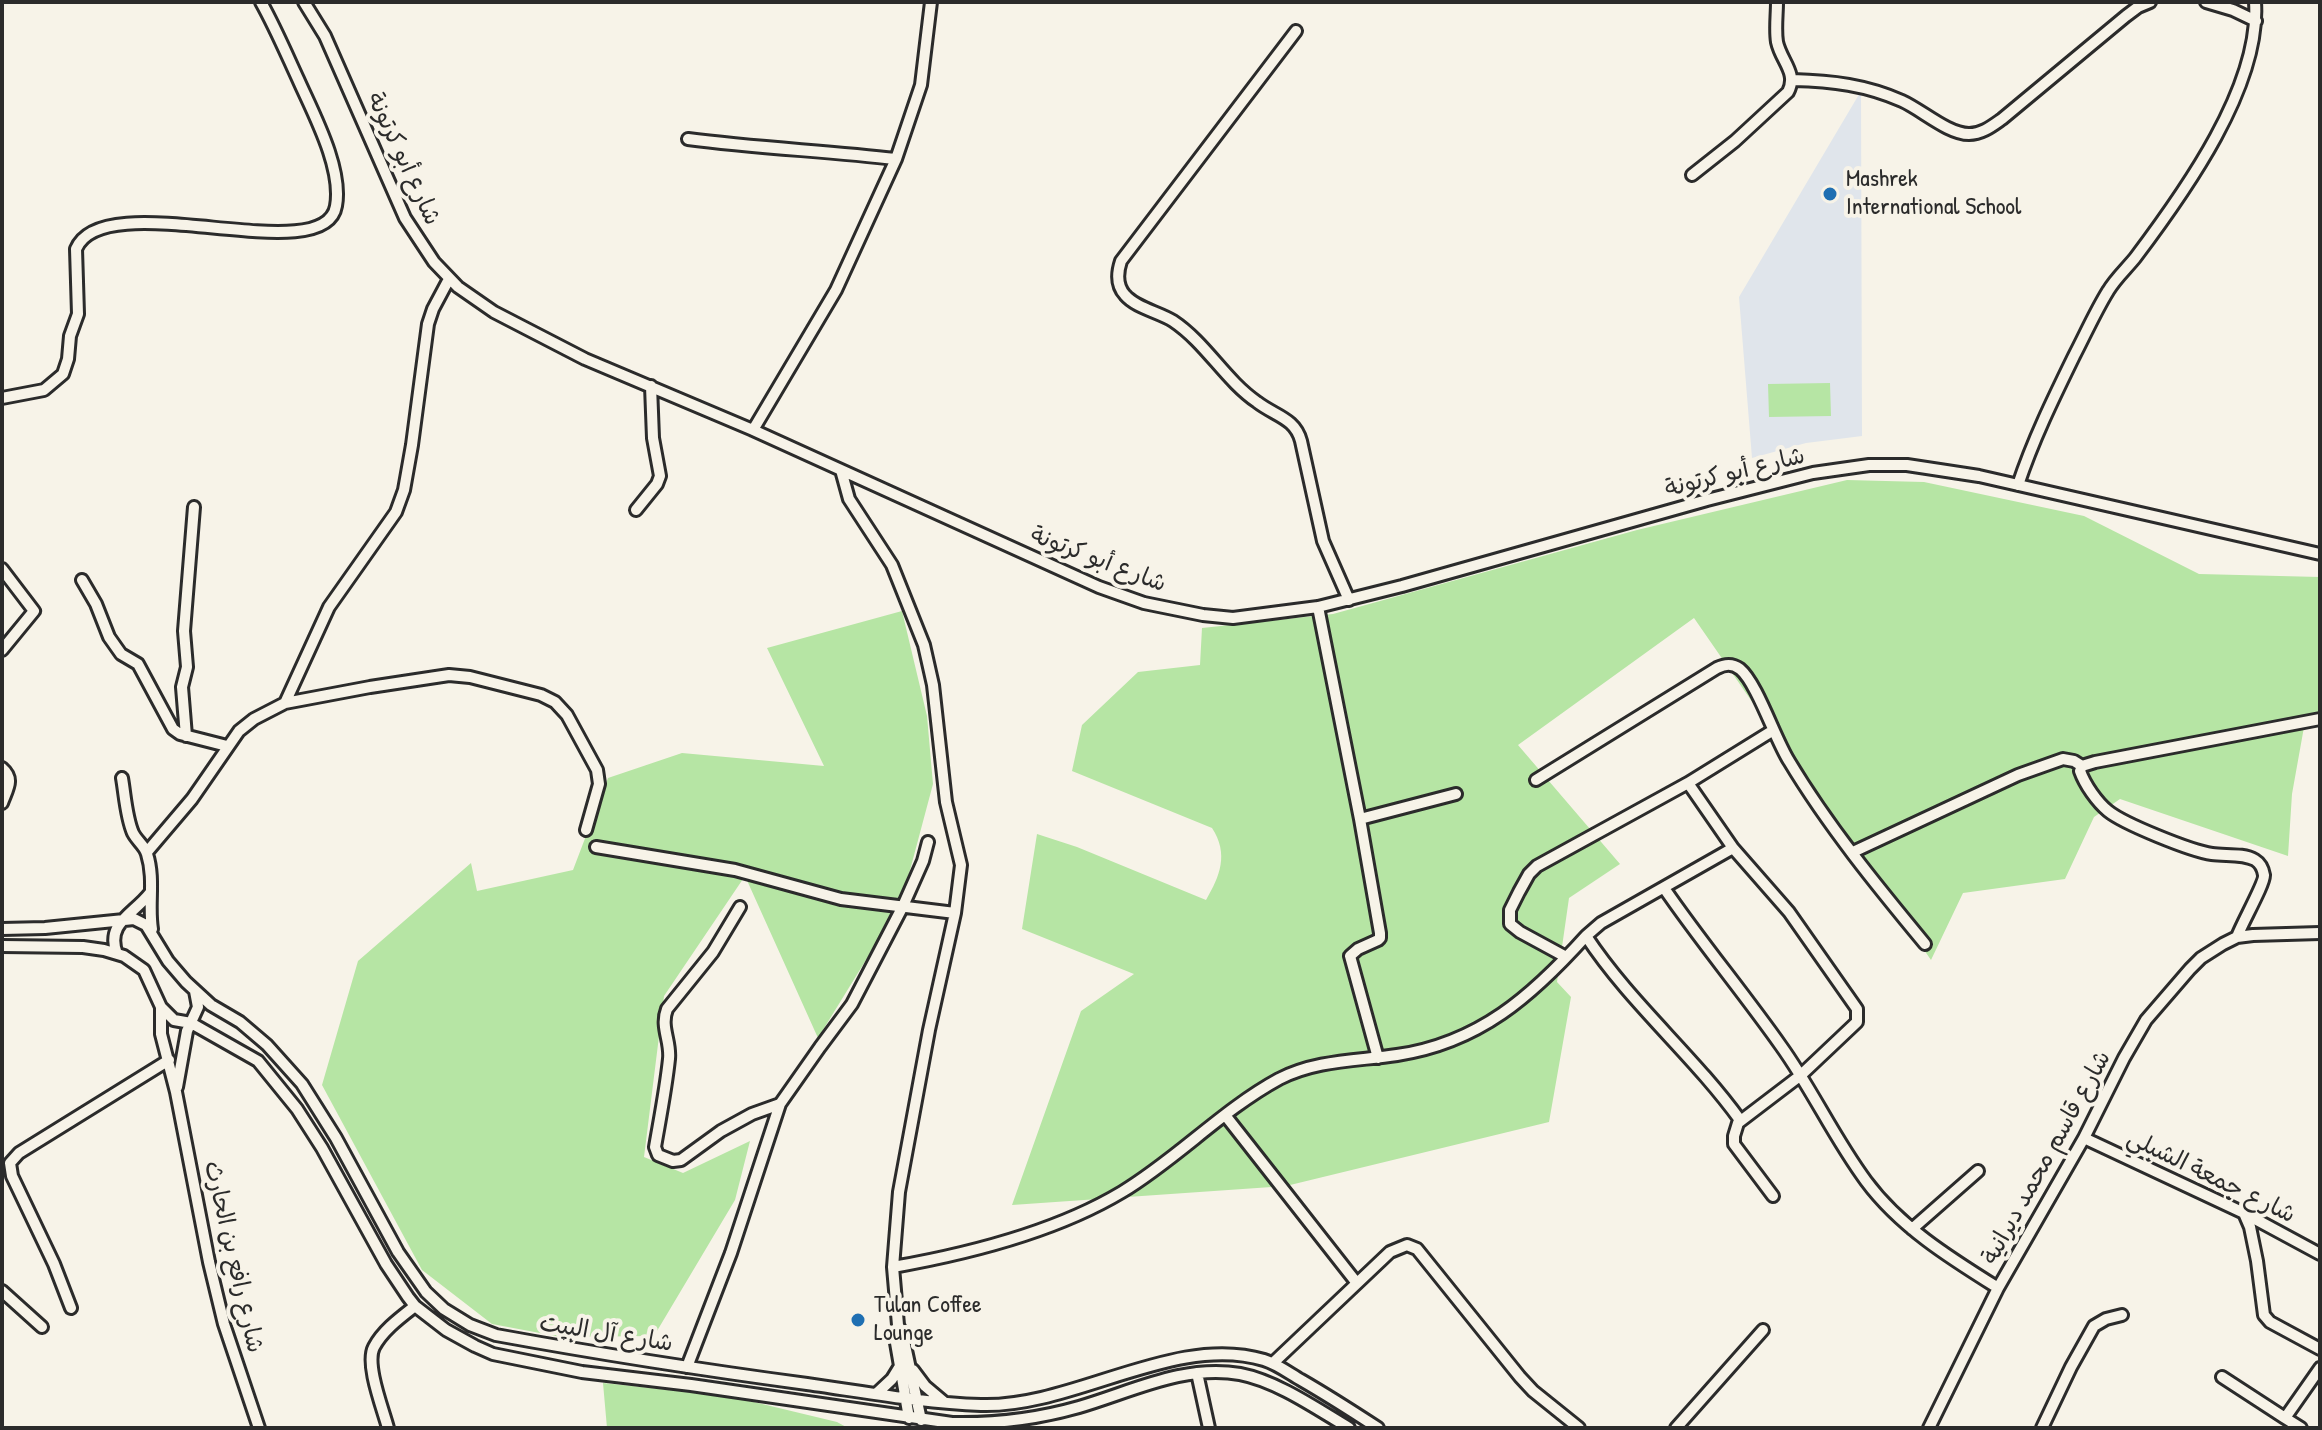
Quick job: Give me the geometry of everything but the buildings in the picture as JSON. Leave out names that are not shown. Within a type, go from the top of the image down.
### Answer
[{"type":"street","points":[[2,398],[44,390],[63,374],[70,336],[78,314],[76,249],[89,233],[118,223],[291,231],[320,225],[333,215],[337,194],[329,151],[261,2]]},
{"type":"street","name":"شارع أبو كرتونة","points":[[304,2],[325,36],[405,218],[425,250],[449,279],[494,312],[585,359],[753,430],[1099,587],[1144,603],[1233,618],[1318,607],[1693,504],[1840,468],[1869,465],[1907,465],[1952,471],[2320,554]]},
{"type":"street","points":[[753,430],[836,290],[896,159],[921,85],[931,2]]},
{"type":"street","points":[[1692,175],[1735,141],[1788,92],[1793,80],[1776,39],[1777,2]]},
{"type":"street","points":[[1793,80],[1832,81],[1875,90],[1906,103],[1956,132],[1971,134],[1983,131],[2002,119],[2126,16],[2150,2]]},
{"type":"street","points":[[2206,2],[2256,21]]},
{"type":"street","points":[[2018,485],[2031,445],[2105,296],[2185,186],[2220,128],[2244,73],[2256,21],[2255,2]]},
{"type":"street","points":[[1296,31],[1137,239],[1121,261],[1117,274],[1125,296],[1189,333],[1254,400],[1295,426],[1323,541],[1349,600]]},
{"type":"street","points":[[688,139],[896,159]]},
{"type":"street","points":[[285,703],[329,607],[400,504],[412,445],[428,324],[449,279]]},
{"type":"street","points":[[636,510],[660,476],[653,438],[651,386]]},
{"type":"street","points":[[841,470],[849,499],[892,565],[927,658],[933,685],[946,802],[961,865],[955,913],[930,1023],[899,1192],[893,1267],[898,1325],[896,1337],[912,1399],[921,1420]]},
{"type":"street","points":[[186,736],[182,687],[187,667],[184,631],[194,507]]},
{"type":"street","points":[[2,569],[34,611],[2,650]]},
{"type":"street","points":[[82,580],[96,604],[105,630],[118,651],[138,664],[173,729],[186,736],[227,746]]},
{"type":"street","points":[[1318,607],[1380,938],[1350,956],[1378,1058]]},
{"type":"street","points":[[1536,780],[1685,686],[1727,664],[1740,668],[1749,679],[1791,765],[1853,852],[1925,944]]},
{"type":"street","points":[[147,852],[192,799],[227,746],[245,726],[285,703],[439,676],[470,677],[541,695],[555,702],[567,715],[597,770],[599,784],[586,830]]},
{"type":"street","points":[[1853,852],[2018,775],[2063,759],[2082,766],[2320,719]]},
{"type":"street","points":[[1566,957],[1510,924],[1510,910],[1529,874],[1551,858],[1688,783],[1772,731]]},
{"type":"street","points":[[2082,766],[2082,778],[2100,803],[2114,815],[2187,847],[2212,854],[2246,857],[2260,864],[2264,883],[2237,937],[2320,933]]},
{"type":"street","points":[[2,768],[11,780],[2,803]]},
{"type":"street","points":[[122,778],[131,827],[147,852],[152,892],[152,932]]},
{"type":"street","points":[[1688,783],[1733,848],[1789,912],[1857,1009],[1857,1022],[1801,1075],[1740,1120],[1734,1132],[1734,1144],[1773,1196]]},
{"type":"street","points":[[1360,819],[1456,794]]},
{"type":"street","points":[[687,1367],[731,1253],[780,1104],[849,1011],[903,906],[928,842]]},
{"type":"street","points":[[596,847],[735,870],[841,899],[955,913]]},
{"type":"street","points":[[893,1267],[969,1251],[1089,1209],[1122,1192],[1256,1093],[1299,1070],[1319,1064],[1434,1048],[1470,1034],[1526,997],[1601,923],[1733,848]]},
{"type":"street","points":[[1664,888],[1801,1075],[1867,1182],[1912,1229],[1998,1288]]},
{"type":"street","points":[[117,954],[114,935],[117,926],[152,892]]},
{"type":"street","points":[[740,907],[713,952],[667,1009],[664,1018],[663,1027],[670,1045],[655,1147],[658,1155],[673,1161],[681,1160],[721,1131],[752,1114],[780,1104]]},
{"type":"street","points":[[2,929],[45,928],[123,919],[140,921],[152,932]]},
{"type":"street","name":"شارع آل البيت","points":[[152,932],[176,972],[211,1005],[240,1022],[267,1045],[302,1084],[336,1138],[398,1252],[426,1292],[444,1309],[470,1325],[496,1335],[687,1367],[912,1399],[995,1405],[1024,1403],[1152,1366],[1209,1355],[1248,1356],[1273,1363],[1378,1428]]},
{"type":"street","points":[[1586,936],[1638,1002],[1740,1120]]},
{"type":"street","name":"شارع قاسم محمد ديرانية","points":[[1929,1428],[1998,1288],[2084,1138],[2146,1020],[2201,958],[2237,937]]},
{"type":"street","points":[[2,946],[83,947],[117,954],[137,963],[144,970],[161,1007]]},
{"type":"street","name":"شارع رافع بن الحارث","points":[[176,1092],[182,1050],[198,1007],[195,990]]},
{"type":"street","name":"شارع آل البيت","points":[[161,1007],[174,1020],[191,1023],[258,1061],[322,1148],[386,1264],[415,1306],[446,1330],[493,1354],[582,1372],[691,1385],[921,1420],[983,1424],[1028,1420],[1081,1407],[1157,1381],[1197,1373],[1228,1372],[1265,1381],[1349,1428]]},
{"type":"street","name":"شارع رافع بن الحارث","points":[[161,1007],[159,1024],[176,1092],[209,1262],[224,1324],[259,1428]]},
{"type":"street","points":[[71,1308],[54,1264],[12,1176],[10,1163],[19,1153],[169,1060]]},
{"type":"street","points":[[1225,1115],[1356,1282]]},
{"type":"street","name":"شارع جمعة الشبلي","points":[[2084,1138],[2244,1213],[2320,1254]]},
{"type":"street","points":[[1912,1229],[1978,1171]]},
{"type":"street","points":[[2244,1213],[2257,1261],[2264,1315],[2270,1322],[2320,1349]]},
{"type":"street","points":[[1273,1363],[1356,1282],[1398,1248],[1407,1245],[1417,1249],[1533,1391],[1579,1428]]},
{"type":"street","points":[[2,1291],[42,1327]]},
{"type":"street","points":[[388,1428],[373,1370],[373,1348],[395,1322],[415,1306]]},
{"type":"street","points":[[2042,1428],[2094,1326],[2122,1315]]},
{"type":"street","points":[[1676,1428],[1763,1330]]},
{"type":"street","points":[[876,1394],[905,1366]]},
{"type":"street","points":[[905,1366],[945,1403]]},
{"type":"street","points":[[2285,1418],[2320,1368]]},
{"type":"street","points":[[1197,1373],[1209,1428]]},
{"type":"street","points":[[2222,1377],[2301,1428]]},
{"type":"street","points":[[909,1418],[912,1399]]},
{"type":"shaded area","name":"Mashrek International School","points":[[1861,91],[1862,436],[1806,443],[1752,458],[1739,297]]},
{"type":"green space","points":[[1830,383],[1831,416],[1769,417],[1768,384]]},
{"type":"green space","points":[[1847,480],[1924,482],[2084,516],[2199,574],[2320,577],[2320,723],[2304,727],[2292,794],[2288,856],[2120,799],[2094,817],[2065,879],[1963,893],[1931,960],[1694,618],[1518,745],[1620,864],[1569,898],[1557,982],[1571,997],[1549,1122],[1286,1186],[1012,1205],[1081,1011],[1134,974],[1022,929],[1037,834],[1077,847],[1206,900],[1221,865],[1220,847],[1212,828],[1072,771],[1082,725],[1138,672],[1200,665],[1202,628],[1333,614],[1637,530]]},
{"type":"green space","points":[[902,611],[927,716],[933,784],[905,889],[818,1038],[745,876],[664,996],[644,1157],[683,1173],[750,1141],[735,1200],[654,1336],[561,1337],[492,1324],[422,1270],[322,1085],[358,961],[471,863],[477,891],[573,870],[608,778],[682,753],[824,766],[767,648]]},
{"type":"green space","points":[[603,1383],[729,1396],[837,1422],[848,1428],[607,1428]]},
{"type":"place","name":"Mashrek International School","points":[[1830,194]]},
{"type":"place","name":"Tulan Coffee Lounge","points":[[858,1320]]}]
